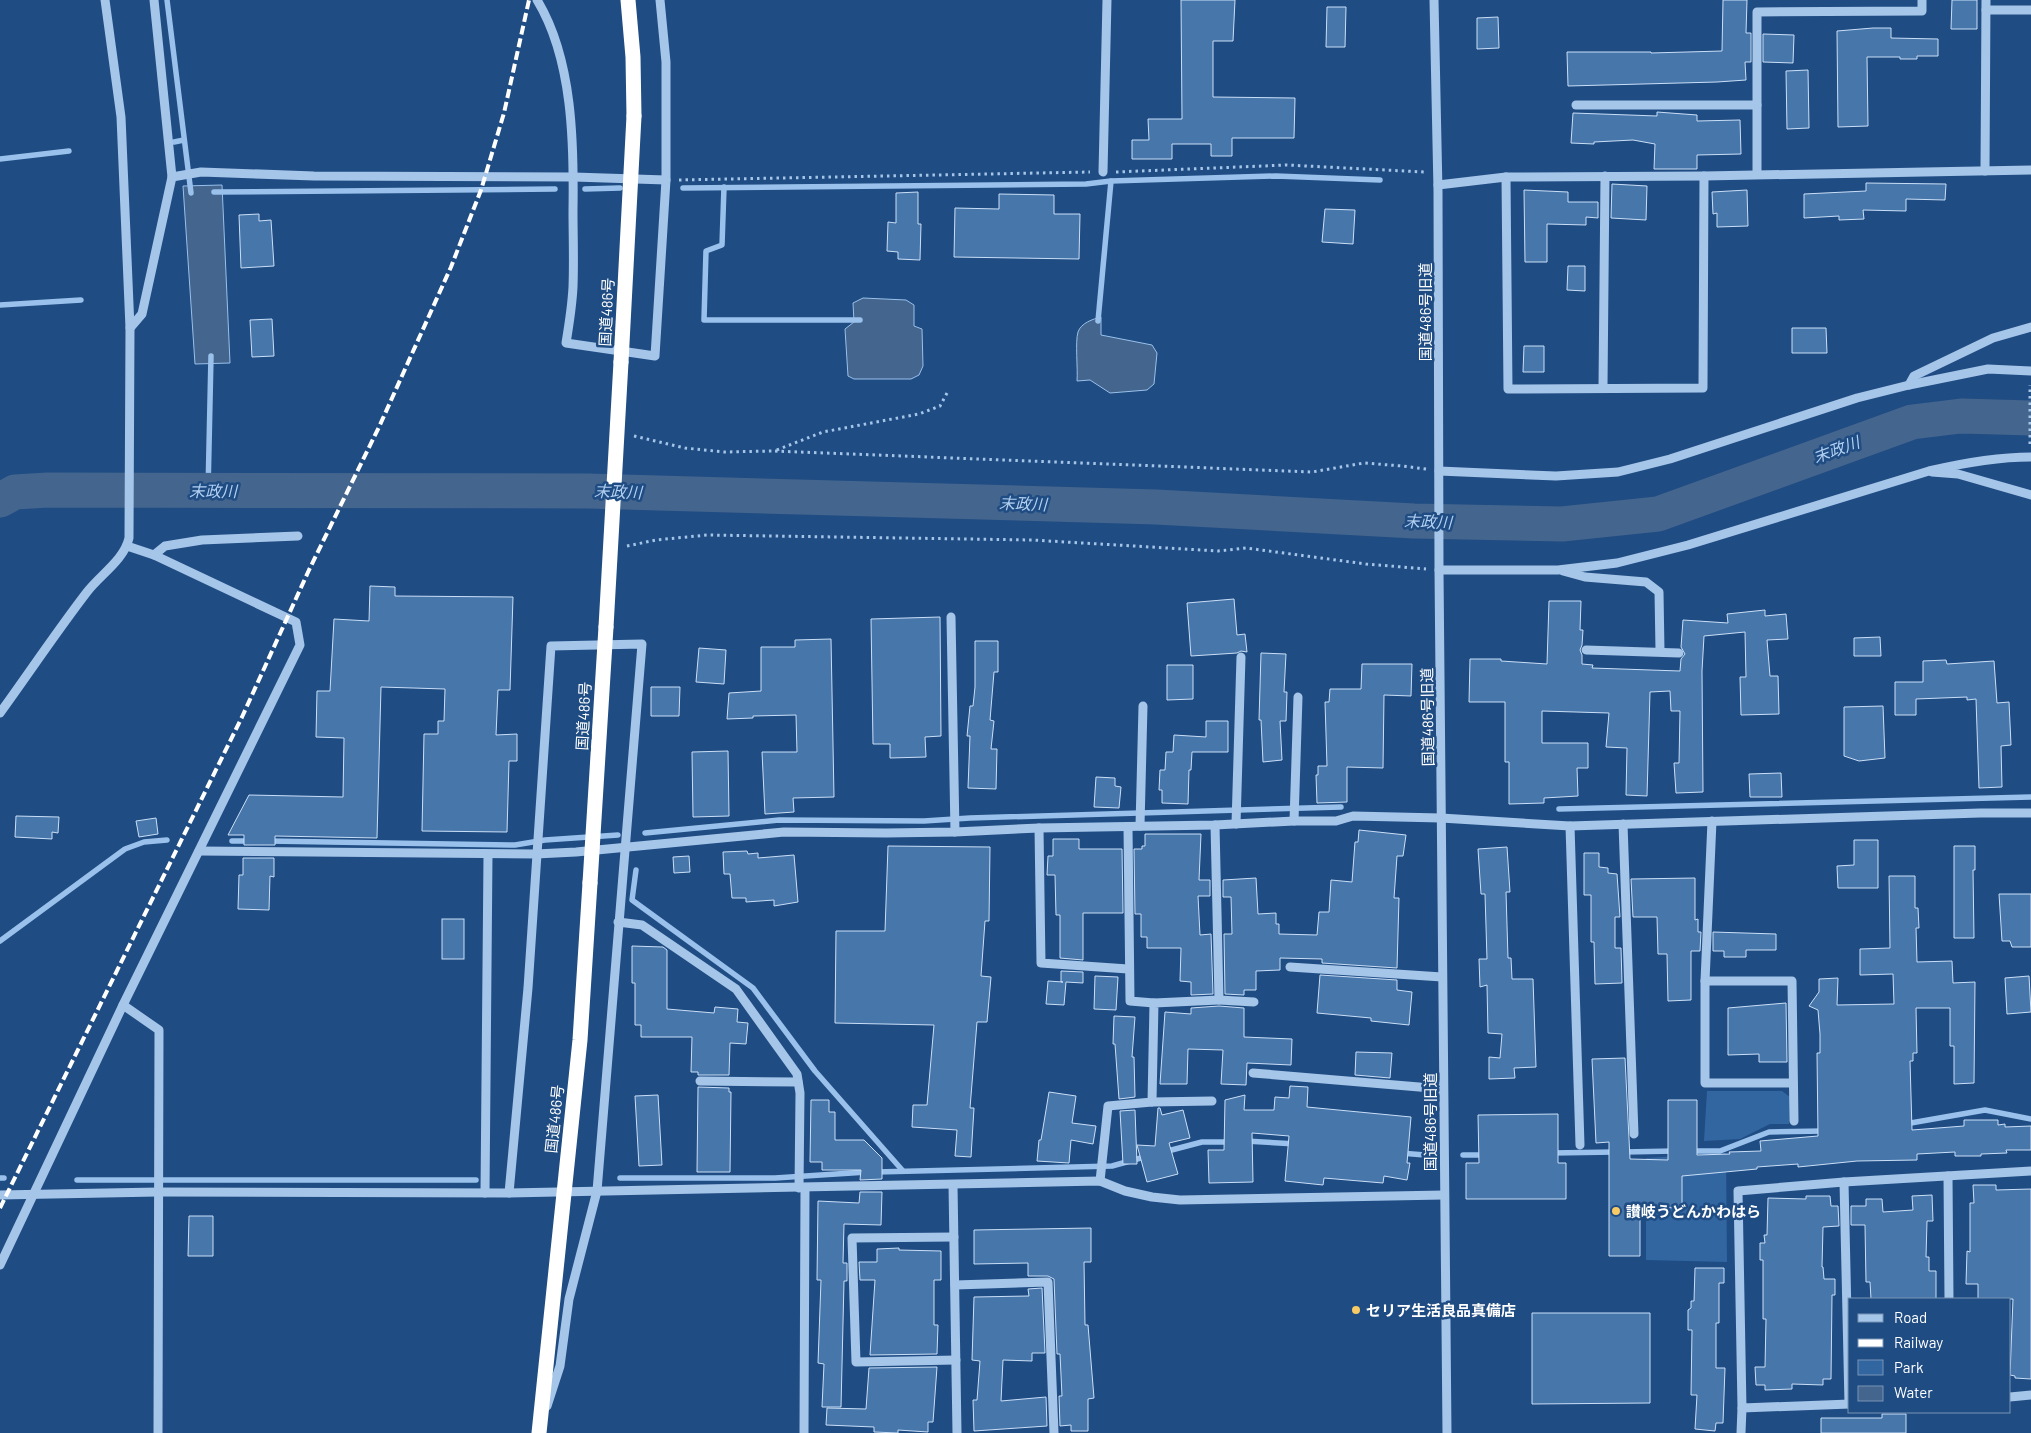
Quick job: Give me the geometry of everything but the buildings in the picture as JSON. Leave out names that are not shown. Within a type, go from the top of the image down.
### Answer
[{"type":"highway","name":"国道486号","points":[[539,1431],[580,1040],[606,628],[634,116],[633,57],[628,0]]},
{"type":"street","points":[[0,713],[87,592],[120,557],[127,546],[129,523],[130,328],[121,117],[104,0]]},
{"type":"street","points":[[130,328],[142,314],[176,176],[154,0]]},
{"type":"street","points":[[537,0],[545,13],[558,45],[569,102],[574,157],[573,288],[566,343],[655,356],[666,180],[666,62],[660,0]]},
{"type":"street","points":[[1104,172],[1107,0]]},
{"type":"street","name":"国道486号旧道","points":[[1434,0],[1438,173],[1442,977],[1448,1433]]},
{"type":"street","points":[[1757,174],[1757,12],[1922,11],[1922,0]]},
{"type":"street","points":[[1985,171],[1986,0]]},
{"type":"street","points":[[1986,10],[2031,10]]},
{"type":"street","points":[[1576,105],[1757,105]]},
{"type":"street","points":[[1438,185],[1506,177],[1704,176],[2031,170]]},
{"type":"street","points":[[176,176],[201,172],[323,176],[574,177],[666,180]]},
{"type":"street","points":[[1603,387],[1604,176]]},
{"type":"street","points":[[1506,177],[1508,389],[1603,387],[1703,388],[1704,176]]},
{"type":"street","points":[[1909,385],[1914,376],[1993,338],[2031,327]]},
{"type":"street","points":[[1439,472],[1556,476],[1618,472],[1670,459],[1857,398],[1909,385],[1988,369],[2031,371]]},
{"type":"street","points":[[1439,570],[1558,570],[1617,563],[1688,545],[1929,471],[1964,462],[2030,452]]},
{"type":"street","points":[[1929,471],[1958,474],[2031,495]]},
{"type":"street","points":[[154,554],[165,546],[202,540],[298,536]]},
{"type":"street","points":[[0,1265],[123,1005],[300,645],[296,622],[154,554],[127,546]]},
{"type":"street","points":[[1558,570],[1585,577],[1646,582],[1659,592],[1660,651]]},
{"type":"street","points":[[951,617],[955,823]]},
{"type":"street","points":[[509,1193],[528,988],[551,646],[642,644],[597,1191],[570,1298],[560,1366],[539,1431]]},
{"type":"street","points":[[1586,650],[1680,653]]},
{"type":"street","points":[[1237,815],[1241,657]]},
{"type":"street","points":[[1295,813],[1298,698]]},
{"type":"street","points":[[1140,822],[1143,706]]},
{"type":"street","points":[[199,851],[488,855],[536,850],[576,852],[784,832],[955,823],[1039,828],[1128,827],[1140,822],[1215,825],[1237,815],[1295,813],[1336,821],[1353,816],[1441,818],[1503,824],[1570,826],[2031,813]]},
{"type":"street","points":[[1712,821],[1705,981],[1705,1083],[1792,1083]]},
{"type":"street","points":[[1623,824],[1634,1134]]},
{"type":"street","points":[[1215,825],[1219,1000]]},
{"type":"street","points":[[1570,826],[1580,1144]]},
{"type":"street","points":[[1128,827],[1128,969],[1130,1001],[1154,1003],[1219,1000],[1254,1002]]},
{"type":"street","points":[[1039,828],[1041,963],[1128,969]]},
{"type":"street","points":[[484,1193],[488,855]]},
{"type":"street","points":[[618,922],[642,925],[736,989],[797,1074],[800,1093],[804,1433]]},
{"type":"street","points":[[1290,967],[1442,977]]},
{"type":"street","points":[[1705,981],[1792,981],[1794,1120]]},
{"type":"street","points":[[1152,1102],[1154,1003]]},
{"type":"street","points":[[123,1005],[159,1030],[158,1433]]},
{"type":"street","points":[[1253,1073],[1443,1089]]},
{"type":"street","points":[[700,1081],[798,1082]]},
{"type":"street","points":[[1100,1181],[1108,1106],[1152,1102],[1212,1101]]},
{"type":"street","points":[[1741,1433],[1738,1191],[1844,1182],[2031,1171]]},
{"type":"street","points":[[1948,1176],[1949,1298]]},
{"type":"street","points":[[0,1195],[34,1195],[158,1184],[509,1193],[801,1183],[953,1185],[1100,1181],[1125,1191],[1152,1198],[1180,1200],[1444,1195]]},
{"type":"street","points":[[1844,1182],[1848,1360]]},
{"type":"street","points":[[953,1185],[957,1433]]},
{"type":"street","points":[[954,1237],[852,1238],[856,1362],[956,1360]]},
{"type":"street","points":[[955,1285],[1048,1282],[1054,1433]]},
{"type":"street","points":[[2011,1397],[2031,1395]]},
{"type":"street","points":[[1742,1408],[1848,1404]]},
{"type":"path","points":[[666,180],[1104,172],[1287,165],[1438,173]]},
{"type":"path","points":[[2030,382],[2030,452]]},
{"type":"path","points":[[774,451],[823,432],[919,414],[940,406],[947,393]]},
{"type":"path","points":[[632,436],[686,448],[724,452],[774,451],[1312,472],[1364,464],[1402,466],[1439,472]]},
{"type":"path","points":[[624,547],[656,540],[707,535],[1032,540],[1218,550],[1246,548],[1366,564],[1439,570]]},
{"type":"green space","points":[[1707,1091],[1782,1091],[1790,1097],[1789,1124],[1770,1124],[1740,1139],[1704,1141]]},
{"type":"green space","points":[[1726,1153],[1727,1262],[1646,1260],[1646,1158]]},
{"type":"water","points":[[222,185],[230,363],[195,364],[183,186]]},
{"type":"water","points":[[863,298],[906,300],[914,305],[914,326],[922,329],[923,366],[919,375],[911,379],[854,379],[848,376],[845,329],[854,322],[853,303]]},
{"type":"water","points":[[1101,317],[1101,335],[1152,345],[1157,353],[1154,384],[1147,390],[1110,393],[1090,380],[1077,381],[1078,332],[1084,324]]},
{"type":"waterway","points":[[167,0],[191,193]]},
{"type":"waterway","points":[[174,142],[184,140]]},
{"type":"waterway","points":[[0,159],[69,151]]},
{"type":"waterway","points":[[683,188],[1086,184],[1111,181],[1276,176],[1380,180]]},
{"type":"waterway","points":[[1098,321],[1111,181]]},
{"type":"waterway","points":[[724,187],[722,245],[706,251],[704,320],[860,320]]},
{"type":"waterway","points":[[585,189],[620,188]]},
{"type":"waterway","points":[[214,192],[555,189]]},
{"type":"waterway","points":[[0,305],[81,300]]},
{"type":"waterway","points":[[208,492],[211,356]]},
{"type":"waterway","name":"末政川","points":[[0,500],[15,492],[48,490],[588,491],[1156,507],[1414,521],[1562,524],[1658,514],[1912,422],[1961,416],[2031,418]]},
{"type":"waterway","points":[[1559,809],[2031,797]]},
{"type":"waterway","points":[[645,833],[779,820],[924,821],[1341,807]]},
{"type":"waterway","points":[[268,841],[515,845],[545,840],[618,835]]},
{"type":"waterway","points":[[0,941],[125,849],[144,842],[167,840]]},
{"type":"waterway","points":[[232,841],[251,841]]},
{"type":"waterway","points":[[636,870],[632,900],[753,988],[815,1071],[903,1171]]},
{"type":"waterway","points":[[1905,1124],[1985,1110],[2031,1119]]},
{"type":"waterway","points":[[1692,1151],[1720,1151],[1769,1132],[1824,1131]]},
{"type":"waterway","points":[[1245,1141],[1296,1144]]},
{"type":"waterway","points":[[1164,1152],[1202,1142],[1231,1142]]},
{"type":"waterway","points":[[1624,1152],[1675,1151]]},
{"type":"waterway","points":[[1552,1153],[1615,1152]]},
{"type":"waterway","points":[[1400,1153],[1425,1155]]},
{"type":"waterway","points":[[1463,1155],[1485,1155]]},
{"type":"waterway","points":[[876,1172],[1112,1166],[1148,1156]]},
{"type":"waterway","points":[[620,1178],[775,1178],[867,1172]]},
{"type":"waterway","points":[[77,1180],[476,1180]]},
{"type":"railway","points":[[0,1208],[242,717],[309,570],[379,427],[451,267],[481,190],[504,113],[529,0]]},
{"type":"place","name":"讃岐うどんかわはら","points":[[1616,1211]]},
{"type":"place","name":"セリア生活良品真備店","points":[[1356,1310]]}]
